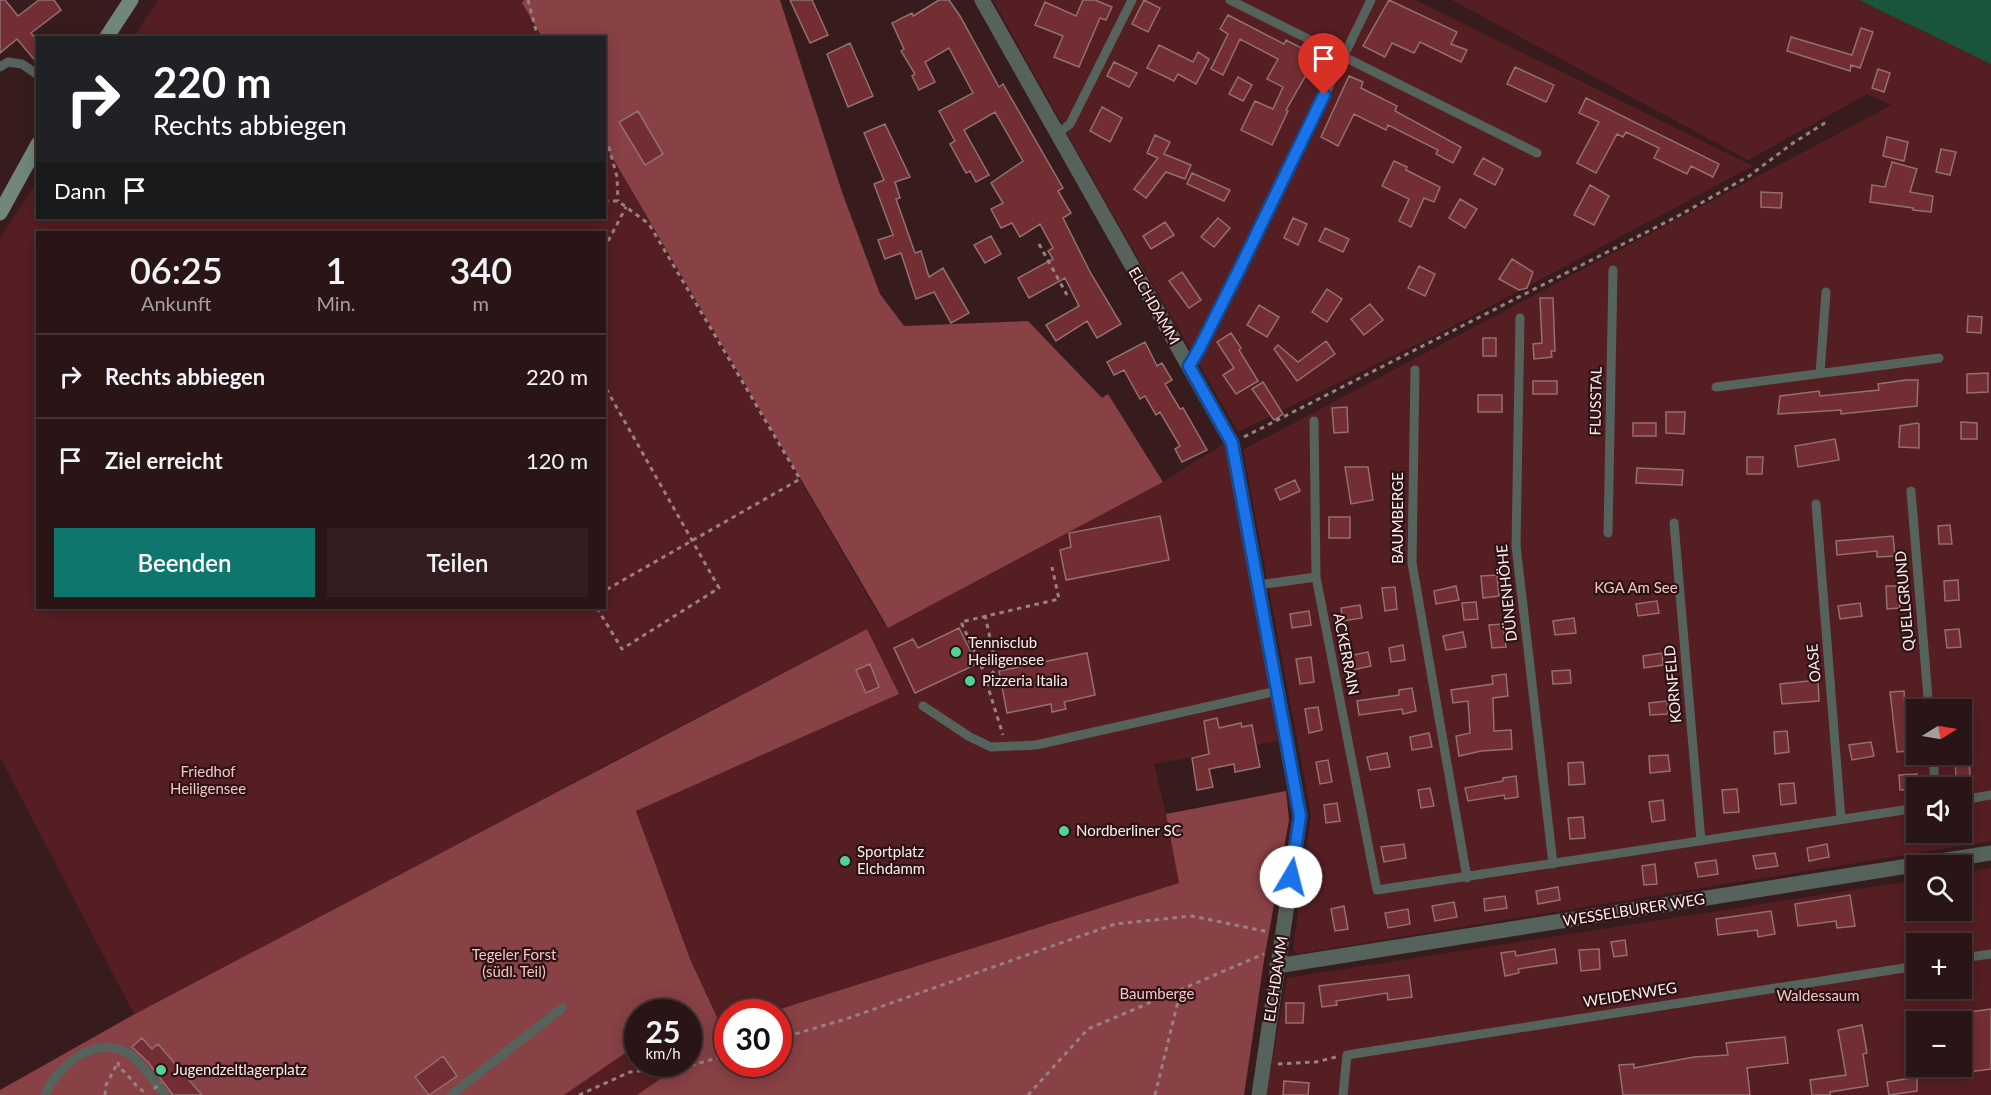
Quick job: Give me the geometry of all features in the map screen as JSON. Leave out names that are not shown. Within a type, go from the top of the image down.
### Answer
[{"type":"main road","points":[[107,36],[131,0]]},
{"type":"main road","points":[[0,213],[36,148]]},
{"type":"street","name":"ELCHDAMM","points":[[982,0],[1232,443],[1300,816],[1258,1095]]},
{"type":"street","name":"WESSELBURER WEG","points":[[1277,964],[1991,853]]},
{"type":"lane","points":[[1057,134],[1071,124],[1132,0]]},
{"type":"lane","points":[[1230,0],[1537,153]]},
{"type":"lane","points":[[1189,366],[1240,268],[1371,0]]},
{"type":"lane","points":[[0,67],[9,62],[22,64],[36,74]]},
{"type":"lane","name":"FLUSSTAL","points":[[1608,533],[1614,270]]},
{"type":"lane","points":[[1820,373],[1826,292]]},
{"type":"lane","name":"DÜNENHÖHE","points":[[1520,318],[1516,546],[1552,864]]},
{"type":"lane","points":[[1716,387],[1939,358]]},
{"type":"lane","name":"BAUMBERGE","points":[[1415,370],[1412,562],[1467,878]]},
{"type":"lane","name":"ACKERRAIN","points":[[1314,421],[1316,577],[1377,890],[1467,878]]},
{"type":"lane","name":"QUELLGRUND","points":[[1911,491],[1928,699]]},
{"type":"lane","name":"OASE","points":[[1816,504],[1841,819]]},
{"type":"lane","name":"KORNFELD","points":[[1674,523],[1701,841]]},
{"type":"lane","points":[[1257,585],[1316,577]]},
{"type":"lane","points":[[923,706],[969,737],[992,747],[1036,746],[1277,691]]},
{"type":"lane","points":[[1972,798],[1991,795]]},
{"type":"lane","points":[[1467,878],[1906,810]]},
{"type":"lane","points":[[1972,957],[1991,954]]},
{"type":"lane","name":"WEIDENWEG","points":[[1347,1055],[1906,968]]},
{"type":"lane","points":[[451,1095],[562,1008]]},
{"type":"lane","points":[[45,1095],[57,1073],[80,1055],[107,1048],[120,1049],[128,1053],[165,1095]]},
{"type":"lane","points":[[1343,1095],[1347,1055]]},
{"type":"path","points":[[528,0],[537,36]]},
{"type":"path","points":[[1232,443],[1678,216],[1749,176],[1793,143],[1828,121]]},
{"type":"path","points":[[606,142],[617,177],[618,201]]},
{"type":"path","points":[[606,201],[618,201],[649,224],[800,479],[606,590]]},
{"type":"path","points":[[606,245],[627,207]]},
{"type":"path","points":[[1039,244],[1067,295]]},
{"type":"path","points":[[598,609],[622,649],[719,588],[606,388]]},
{"type":"path","points":[[1006,746],[982,668],[961,622],[1059,598],[1052,567]]},
{"type":"path","points":[[982,668],[993,652],[985,615]]},
{"type":"path","points":[[986,681],[994,671]]},
{"type":"path","points":[[792,1035],[1115,924],[1192,916],[1282,941]]},
{"type":"path","points":[[1028,1095],[1088,1029],[1181,989],[1282,941]]},
{"type":"path","points":[[1155,1095],[1181,989]]},
{"type":"path","points":[[105,1095],[106,1085],[119,1059],[128,1053]]},
{"type":"path","points":[[1263,1064],[1316,1062],[1347,1055]]},
{"type":"path","points":[[579,1095],[630,1072],[692,1065],[714,1058]]},
{"type":"path","points":[[117,1063],[119,1068],[149,1095]]},
{"type":"path","points":[[154,1089],[161,1082]]},
{"type":"green space","points":[[158,0],[524,0],[522,3],[541,36],[134,36]]},
{"type":"green space","points":[[524,0],[780,0],[842,192],[880,294],[904,326],[1028,321],[1102,398],[1108,394],[1163,482],[888,628],[606,147],[606,36],[541,36],[522,3]]},
{"type":"green space","points":[[993,0],[1415,0],[1753,166],[1438,334],[1238,432]]},
{"type":"green space","name":"KGA Am See","points":[[1452,0],[1859,0],[1991,64],[1991,841],[1296,954],[1293,948],[1311,814],[1243,450],[1892,105],[1867,94],[1748,160]]},
{"type":"green space","points":[[606,147],[884,624],[1163,482],[1225,443],[1278,741],[1154,764],[1166,814],[1286,791],[1289,820],[1264,960],[1244,1095],[325,1095],[624,1016],[624,1077],[702,1077],[702,1049],[714,1036],[714,1077],[792,1077],[792,999],[714,999],[714,1011],[690,959],[636,811],[899,694],[867,629],[589,774],[0,1095],[0,1090],[134,1014],[0,757],[0,238],[36,184],[36,219],[606,219]]},
{"type":"green space","name":"Tegeler Forst (südl. Teil)","points":[[867,629],[899,694],[636,811],[690,959],[714,1011],[714,1077],[792,1077],[792,1005],[1179,883],[1166,814],[1286,791],[1289,820],[1264,960],[1244,1095],[637,1095],[663,1077],[702,1077],[702,999],[624,999],[624,1054],[564,1095],[0,1095],[0,1090],[135,1014]]},
{"type":"green space","name":"Waldessaum","points":[[1991,868],[1991,1095],[1266,1095],[1287,978],[1906,882],[1906,921],[1972,921],[1972,871]]},
{"type":"shaded area","points":[[1859,0],[1991,0],[1991,64]]},
{"type":"building","points":[[0,0],[5,0],[18,16],[39,0],[54,0],[61,10],[31,33],[36,39],[36,62],[17,39],[0,53]]},
{"type":"building","points":[[790,0],[812,0],[828,35],[810,43]]},
{"type":"building","points":[[939,0],[949,0],[960,16],[999,87],[1003,84],[1063,188],[1058,191],[1071,213],[1063,218],[1090,272],[1121,324],[1097,338],[1087,321],[1056,341],[1046,325],[1079,306],[1065,278],[1029,298],[1018,278],[1053,259],[1048,251],[1053,248],[1040,224],[1020,237],[1012,223],[1001,228],[991,209],[1003,203],[991,183],[1023,161],[995,112],[964,130],[989,175],[976,182],[970,171],[966,173],[950,144],[955,141],[939,111],[973,93],[949,48],[925,62],[935,82],[919,90],[912,76],[915,74],[901,51],[904,49],[892,23],[912,13],[913,16]]},
{"type":"building","points":[[1083,0],[1095,0],[1112,7],[1106,20],[1100,18],[1079,67],[1054,57],[1063,36],[1035,25],[1045,2],[1076,16]]},
{"type":"building","points":[[1144,0],[1160,8],[1148,32],[1132,24]]},
{"type":"building","points":[[1389,0],[1457,32],[1451,44],[1467,50],[1461,62],[1420,42],[1414,53],[1392,43],[1385,57],[1363,46]]},
{"type":"building","points":[[1228,15],[1284,44],[1286,40],[1317,56],[1286,110],[1288,111],[1272,145],[1241,130],[1255,101],[1273,109],[1283,87],[1267,79],[1278,59],[1240,39],[1223,75],[1211,69],[1228,34],[1220,29]]},
{"type":"building","points":[[1861,28],[1873,32],[1860,68],[1851,65],[1850,71],[1787,51],[1791,37],[1852,55]]},
{"type":"building","points":[[850,43],[873,96],[848,107],[827,54]]},
{"type":"building","points":[[1159,45],[1193,62],[1198,52],[1209,59],[1196,84],[1178,74],[1174,81],[1147,68]]},
{"type":"building","points":[[1114,62],[1137,73],[1129,87],[1107,76]]},
{"type":"building","points":[[1515,67],[1554,85],[1546,102],[1507,84]]},
{"type":"building","points":[[1878,69],[1890,73],[1884,92],[1872,88]]},
{"type":"building","points":[[1349,76],[1363,82],[1361,88],[1397,106],[1395,111],[1461,147],[1453,163],[1436,154],[1438,150],[1388,125],[1386,130],[1354,114],[1338,146],[1321,137]]},
{"type":"building","points":[[1238,77],[1252,85],[1243,101],[1229,94]]},
{"type":"building","points":[[1586,98],[1719,164],[1713,177],[1691,166],[1687,174],[1654,158],[1659,148],[1626,132],[1623,137],[1617,134],[1596,173],[1577,163],[1599,122],[1579,113]]},
{"type":"building","points":[[1102,107],[1122,118],[1110,142],[1090,131]]},
{"type":"building","points":[[638,111],[663,154],[645,165],[619,122]]},
{"type":"building","points":[[885,124],[910,177],[895,182],[900,198],[896,199],[915,253],[921,251],[929,277],[943,268],[969,313],[951,323],[934,292],[916,299],[901,253],[885,259],[878,240],[893,235],[874,184],[884,180],[864,133]]},
{"type":"building","points":[[1155,135],[1170,142],[1164,154],[1191,165],[1185,179],[1166,172],[1146,198],[1134,189],[1158,158],[1147,153]]},
{"type":"building","points":[[1887,137],[1908,142],[1904,161],[1883,156]]},
{"type":"building","points":[[1941,149],[1956,152],[1950,175],[1936,172]]},
{"type":"building","points":[[1483,158],[1503,169],[1495,185],[1474,174]]},
{"type":"building","points":[[1394,161],[1407,167],[1406,170],[1440,187],[1434,202],[1424,198],[1411,227],[1399,221],[1409,199],[1382,186]]},
{"type":"building","points":[[1892,162],[1917,169],[1910,192],[1933,196],[1931,212],[1870,202],[1872,185],[1885,187]]},
{"type":"building","points":[[1192,173],[1230,190],[1224,201],[1187,184]]},
{"type":"building","points":[[1590,185],[1609,196],[1594,225],[1574,215]]},
{"type":"building","points":[[1761,192],[1782,193],[1781,208],[1761,207]]},
{"type":"building","points":[[1460,199],[1477,209],[1465,228],[1449,218]]},
{"type":"building","points":[[1218,218],[1230,228],[1214,247],[1201,237]]},
{"type":"building","points":[[1293,218],[1307,224],[1298,245],[1284,238]]},
{"type":"building","points":[[1165,222],[1174,235],[1151,249],[1143,236]]},
{"type":"building","points":[[1325,228],[1349,239],[1343,252],[1319,241]]},
{"type":"building","points":[[991,236],[1001,254],[985,263],[974,245]]},
{"type":"building","points":[[1512,259],[1533,272],[1527,288],[1519,290],[1499,279]]},
{"type":"building","points":[[1419,266],[1435,274],[1425,296],[1408,288]]},
{"type":"building","points":[[1182,272],[1201,300],[1189,308],[1169,281]]},
{"type":"building","points":[[1327,289],[1342,299],[1327,322],[1312,312]]},
{"type":"building","points":[[1540,298],[1553,298],[1555,351],[1551,351],[1552,357],[1534,359],[1533,344],[1542,343]]},
{"type":"building","points":[[1370,304],[1383,320],[1364,335],[1351,319]]},
{"type":"building","points":[[1259,305],[1279,317],[1267,337],[1247,325]]},
{"type":"building","points":[[1968,316],[1982,317],[1981,333],[1967,332]]},
{"type":"building","points":[[1231,333],[1258,381],[1236,394],[1223,375],[1234,368],[1217,342]]},
{"type":"building","points":[[1483,338],[1496,338],[1496,356],[1483,356]]},
{"type":"building","points":[[1326,341],[1335,354],[1297,381],[1274,349],[1278,345],[1298,362]]},
{"type":"building","points":[[1145,342],[1157,366],[1162,363],[1172,380],[1165,384],[1180,409],[1183,408],[1207,450],[1182,462],[1175,449],[1180,446],[1160,412],[1156,415],[1145,396],[1140,399],[1124,370],[1114,375],[1107,362]]},
{"type":"building","points":[[1988,373],[1988,392],[1967,393],[1967,374]]},
{"type":"building","points":[[1918,380],[1917,406],[1841,414],[1841,410],[1778,414],[1780,396],[1819,391],[1820,396],[1879,390],[1878,384]]},
{"type":"building","points":[[1533,381],[1557,381],[1557,394],[1533,394]]},
{"type":"building","points":[[1263,382],[1283,414],[1274,420],[1252,389]]},
{"type":"building","points":[[1478,395],[1502,395],[1502,412],[1478,412]]},
{"type":"building","points":[[1347,407],[1348,432],[1334,433],[1332,408]]},
{"type":"building","points":[[1666,412],[1685,412],[1684,434],[1666,433]]},
{"type":"building","points":[[1961,422],[1977,423],[1977,439],[1961,439]]},
{"type":"building","points":[[1633,423],[1656,423],[1656,436],[1633,436]]},
{"type":"building","points":[[1919,424],[1919,448],[1899,447],[1900,426]]},
{"type":"building","points":[[1835,439],[1839,460],[1798,467],[1795,446]]},
{"type":"building","points":[[1747,457],[1763,457],[1762,474],[1747,474]]},
{"type":"building","points":[[1345,467],[1368,467],[1373,500],[1351,504]]},
{"type":"building","points":[[1637,468],[1683,470],[1682,485],[1636,483]]},
{"type":"building","points":[[1295,480],[1300,491],[1280,500],[1275,489]]},
{"type":"building","points":[[1160,516],[1169,560],[1066,580],[1060,550],[1071,547],[1069,533]]},
{"type":"building","points":[[1329,517],[1350,517],[1350,538],[1329,538]]},
{"type":"building","points":[[1950,525],[1952,544],[1939,544],[1938,526]]},
{"type":"building","points":[[1893,536],[1895,556],[1877,557],[1877,551],[1837,555],[1836,541]]},
{"type":"building","points":[[1497,575],[1499,596],[1483,598],[1481,576]]},
{"type":"building","points":[[1958,580],[1959,600],[1945,601],[1944,581]]},
{"type":"building","points":[[1456,586],[1459,600],[1436,604],[1434,591]]},
{"type":"building","points":[[1886,586],[1898,586],[1900,608],[1887,609]]},
{"type":"building","points":[[1395,587],[1397,609],[1385,611],[1382,588]]},
{"type":"building","points":[[1657,601],[1659,613],[1638,616],[1636,604]]},
{"type":"building","points":[[1476,602],[1478,619],[1464,620],[1462,603]]},
{"type":"building","points":[[1860,603],[1862,616],[1840,619],[1838,606]]},
{"type":"building","points":[[1360,605],[1362,618],[1343,621],[1341,608]]},
{"type":"building","points":[[1309,611],[1311,625],[1292,628],[1290,614]]},
{"type":"building","points":[[1574,618],[1576,633],[1555,635],[1553,621]]},
{"type":"building","points":[[1503,624],[1506,647],[1492,648],[1489,625]]},
{"type":"building","points":[[959,628],[977,664],[915,693],[894,648],[913,639],[918,648]]},
{"type":"building","points":[[1959,629],[1961,647],[1947,648],[1945,630]]},
{"type":"building","points":[[1463,632],[1466,647],[1446,650],[1443,636]]},
{"type":"building","points":[[1403,645],[1405,660],[1391,662],[1389,648]]},
{"type":"building","points":[[1368,652],[1371,666],[1352,670],[1349,656]]},
{"type":"building","points":[[1087,653],[1095,695],[1064,702],[1066,709],[1052,712],[1051,704],[1007,713],[999,671]]},
{"type":"building","points":[[1662,653],[1663,665],[1644,668],[1643,656]]},
{"type":"building","points":[[1311,657],[1314,682],[1300,684],[1296,659]]},
{"type":"building","points":[[870,664],[879,687],[866,693],[856,670]]},
{"type":"building","points":[[1570,670],[1571,683],[1553,684],[1552,671]]},
{"type":"building","points":[[1506,674],[1508,696],[1493,698],[1494,731],[1511,730],[1512,749],[1481,751],[1459,756],[1456,736],[1470,733],[1468,701],[1453,703],[1451,690],[1493,684],[1492,676]]},
{"type":"building","points":[[1818,680],[1819,701],[1782,704],[1780,684]]},
{"type":"building","points":[[1412,688],[1416,711],[1403,714],[1402,709],[1359,715],[1357,701],[1399,695],[1399,690]]},
{"type":"building","points":[[1904,691],[1906,751],[1897,752],[1890,692]]},
{"type":"building","points":[[1667,701],[1668,714],[1650,715],[1649,703]]},
{"type":"building","points":[[1318,707],[1322,730],[1309,733],[1305,709]]},
{"type":"building","points":[[1217,718],[1219,728],[1241,723],[1242,727],[1252,725],[1260,767],[1235,772],[1234,764],[1209,769],[1213,787],[1197,790],[1192,758],[1209,754],[1204,721]]},
{"type":"building","points":[[1787,731],[1789,752],[1775,754],[1774,732]]},
{"type":"building","points":[[1429,733],[1432,747],[1412,750],[1410,737]]},
{"type":"building","points":[[1871,742],[1874,756],[1852,760],[1849,745]]},
{"type":"building","points":[[1387,753],[1390,767],[1370,770],[1367,757]]},
{"type":"building","points":[[1668,755],[1670,771],[1650,773],[1649,756]]},
{"type":"building","points":[[1328,760],[1332,782],[1320,784],[1316,762]]},
{"type":"building","points":[[1583,762],[1585,784],[1569,785],[1568,763]]},
{"type":"building","points":[[1955,765],[1969,765],[1970,776],[1956,777]]},
{"type":"building","points":[[1917,774],[1917,777],[1906,777],[1906,790],[1900,790],[1899,775]]},
{"type":"building","points":[[1516,776],[1518,797],[1505,799],[1504,795],[1468,801],[1465,788],[1503,781],[1503,778]]},
{"type":"building","points":[[1794,783],[1796,803],[1781,805],[1779,784]]},
{"type":"building","points":[[1430,788],[1434,806],[1421,808],[1418,790]]},
{"type":"building","points":[[1737,789],[1739,812],[1724,813],[1722,790]]},
{"type":"building","points":[[1663,800],[1665,820],[1652,822],[1649,802]]},
{"type":"building","points":[[1337,803],[1340,821],[1326,823],[1324,805]]},
{"type":"building","points":[[1583,817],[1585,838],[1570,839],[1568,818]]},
{"type":"building","points":[[1404,844],[1406,858],[1384,862],[1381,847]]},
{"type":"building","points":[[1827,844],[1829,857],[1809,861],[1807,848]]},
{"type":"building","points":[[1775,853],[1778,866],[1756,869],[1753,856]]},
{"type":"building","points":[[1716,860],[1718,874],[1698,877],[1695,863]]},
{"type":"building","points":[[1655,864],[1657,884],[1644,885],[1642,866]]},
{"type":"building","points":[[1558,887],[1560,900],[1538,904],[1536,891]]},
{"type":"building","points":[[1850,895],[1855,926],[1837,928],[1836,921],[1798,926],[1795,904]]},
{"type":"building","points":[[1505,896],[1507,908],[1485,911],[1484,899]]},
{"type":"building","points":[[1454,902],[1457,917],[1435,921],[1432,906]]},
{"type":"building","points":[[1344,906],[1348,929],[1335,931],[1331,909]]},
{"type":"building","points":[[1408,909],[1410,924],[1388,928],[1385,913]]},
{"type":"building","points":[[1771,911],[1775,934],[1758,937],[1757,930],[1718,935],[1716,919]]},
{"type":"building","points":[[1625,940],[1627,955],[1614,957],[1611,942]]},
{"type":"building","points":[[1555,949],[1557,963],[1518,969],[1519,973],[1505,976],[1501,953],[1515,951],[1516,956]]},
{"type":"building","points":[[1599,949],[1600,969],[1581,971],[1579,950]]},
{"type":"building","points":[[1409,975],[1412,997],[1388,1000],[1387,993],[1336,1001],[1337,1005],[1322,1007],[1319,986]]},
{"type":"building","points":[[1286,1003],[1304,1003],[1303,1023],[1286,1023]]},
{"type":"building","points":[[1991,1009],[1991,1069],[1972,1072],[1972,1012]]},
{"type":"building","points":[[1862,1025],[1867,1053],[1863,1054],[1868,1086],[1830,1092],[1830,1095],[1812,1095],[1810,1080],[1846,1075],[1838,1030]]},
{"type":"building","points":[[1785,1037],[1788,1063],[1747,1068],[1750,1095],[1623,1095],[1619,1065],[1634,1064],[1634,1068],[1694,1057],[1728,1055],[1726,1043]]},
{"type":"building","name":"Jugendzeltlagerplatz","points":[[142,1038],[152,1049],[158,1044],[202,1095],[173,1095],[148,1062],[132,1047]]},
{"type":"building","points":[[443,1056],[457,1076],[429,1095],[415,1077]]},
{"type":"building","points":[[1917,1077],[1917,1091],[1889,1095],[1887,1082]]},
{"type":"building","points":[[1284,1081],[1309,1083],[1308,1095],[1283,1095]]},
{"type":"place","name":"Tennisclub Heiligensee","points":[[956,652]]},
{"type":"place","name":"Pizzeria Italia","points":[[970,681]]},
{"type":"place","name":"Nordberliner SC","points":[[1064,831]]},
{"type":"place","name":"Sportplatz Elchdamm","points":[[845,861]]},
{"type":"place","name":"Jugendzeltlagerplatz","points":[[161,1070]]},
{"type":"route","points":[[1291,877],[1300,816],[1232,443],[1189,366],[1240,268],[1324,95]]},
{"type":"park label","name":"Friedhof Heiligensee","points":[[208,780]]},
{"type":"park label","name":"Baumberge","points":[[1157,994]]}]
